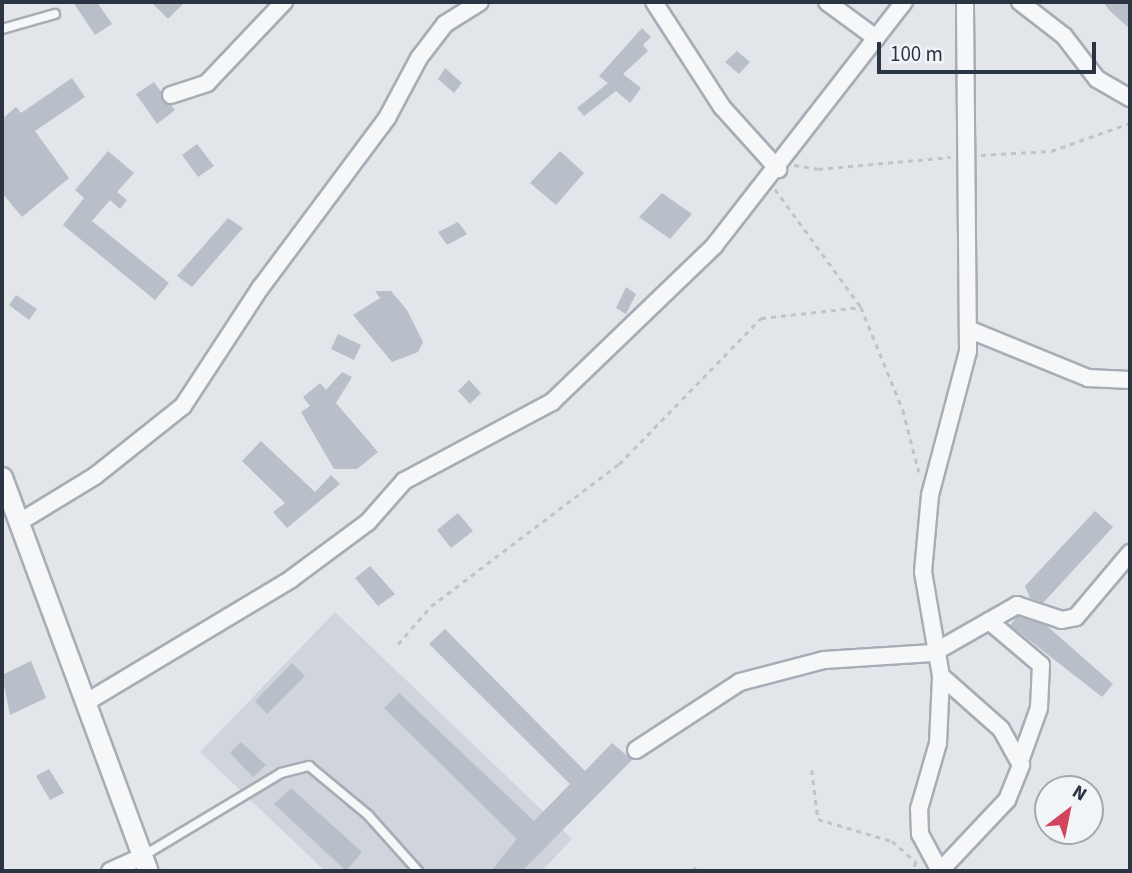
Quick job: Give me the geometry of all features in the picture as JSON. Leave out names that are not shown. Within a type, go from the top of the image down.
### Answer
[{"type":"street","points":[[170,95],[207,83],[285,2]]},
{"type":"street","points":[[18,523],[95,476],[183,406],[261,287],[387,118],[419,58],[445,23],[480,2]]},
{"type":"street","points":[[654,2],[722,107],[777,170]]},
{"type":"street","points":[[827,2],[876,38]]},
{"type":"street","points":[[85,703],[291,579],[369,522],[404,481],[533,416],[714,246],[777,170],[904,2]]},
{"type":"street","points":[[965,2],[968,156],[967,363],[930,495],[923,572],[933,653],[941,676],[938,743],[919,809],[920,834],[940,871],[1007,800],[1037,713],[1041,665],[989,621]]},
{"type":"street","points":[[1020,2],[1064,36],[1097,79],[1130,98]]},
{"type":"street","points":[[968,329],[1088,378],[1128,380]]},
{"type":"street","points":[[2,477],[146,864],[110,871]]},
{"type":"street","points":[[636,750],[740,682],[824,660],[933,653],[1017,605],[1062,620],[1076,617],[1130,553]]},
{"type":"street","points":[[941,676],[1001,729],[1020,761]]},
{"type":"lane","points":[[2,29],[55,14]]},
{"type":"lane","points":[[146,864],[281,773],[309,766],[368,815],[418,871]]},
{"type":"path","points":[[777,170],[1051,151],[1130,124]]},
{"type":"path","points":[[777,170],[861,307],[930,495]]},
{"type":"path","points":[[398,644],[431,606],[620,464],[761,318],[861,307]]},
{"type":"path","points":[[812,770],[818,819],[891,841],[916,862],[913,871]]},
{"type":"path","points":[[694,867],[697,871]]},
{"type":"shaded area","points":[[335,612],[572,839],[542,871],[325,871],[200,752]]},
{"type":"building","points":[[73,2],[97,2],[112,24],[95,35]]},
{"type":"building","points":[[151,2],[185,2],[168,19]]},
{"type":"building","points":[[1103,2],[1130,2],[1130,29],[1110,11]]},
{"type":"building","points":[[642,28],[651,37],[643,45],[648,51],[623,74],[641,88],[630,103],[616,91],[584,116],[577,108],[608,83],[599,76]]},
{"type":"building","points":[[737,51],[750,62],[739,74],[725,62]]},
{"type":"building","points":[[445,68],[462,83],[454,93],[438,79]]},
{"type":"building","points":[[72,78],[85,97],[35,131],[69,178],[22,217],[2,193],[2,119],[16,107],[21,113]]},
{"type":"building","points":[[154,82],[175,110],[157,124],[136,94]]},
{"type":"building","points":[[197,144],[214,166],[198,177],[182,155]]},
{"type":"building","points":[[108,151],[134,173],[117,192],[127,200],[120,209],[110,200],[92,221],[169,283],[155,300],[63,225],[84,198],[75,190]]},
{"type":"building","points":[[560,151],[584,173],[556,205],[530,183]]},
{"type":"building","points":[[662,193],[692,214],[670,239],[639,217]]},
{"type":"building","points":[[228,218],[243,228],[192,287],[177,276]]},
{"type":"building","points":[[458,222],[467,234],[447,245],[438,232]]},
{"type":"building","points":[[626,287],[636,294],[626,314],[616,308]]},
{"type":"building","points":[[375,291],[391,291],[407,310],[423,342],[418,352],[392,362],[353,315],[380,298]]},
{"type":"building","points":[[16,295],[37,309],[29,320],[9,305]]},
{"type":"building","points":[[338,334],[361,345],[354,360],[331,349]]},
{"type":"building","points":[[342,372],[352,377],[336,403],[378,452],[357,469],[334,469],[301,412],[310,406],[303,397],[320,383],[326,390]]},
{"type":"building","points":[[469,380],[481,393],[470,404],[458,391]]},
{"type":"building","points":[[261,441],[315,492],[331,475],[340,484],[287,528],[273,512],[285,503],[242,461]]},
{"type":"building","points":[[1095,511],[1113,527],[1043,603],[1030,598],[1025,586]]},
{"type":"building","points":[[458,513],[473,531],[451,548],[437,530]]},
{"type":"building","points":[[370,566],[395,594],[378,606],[355,578]]},
{"type":"building","points":[[1018,616],[1047,626],[1113,684],[1102,697],[1010,625]]},
{"type":"building","points":[[445,629],[585,771],[612,743],[632,760],[522,871],[491,871],[517,839],[384,708],[399,693],[534,821],[570,784],[429,644]]},
{"type":"building","points":[[31,661],[46,698],[10,715],[2,675]]},
{"type":"building","points":[[292,663],[305,676],[267,714],[255,701]]},
{"type":"building","points":[[241,742],[266,765],[253,777],[230,753]]},
{"type":"building","points":[[49,769],[64,793],[50,800],[36,776]]},
{"type":"building","points":[[291,788],[362,852],[346,871],[274,804]]}]
